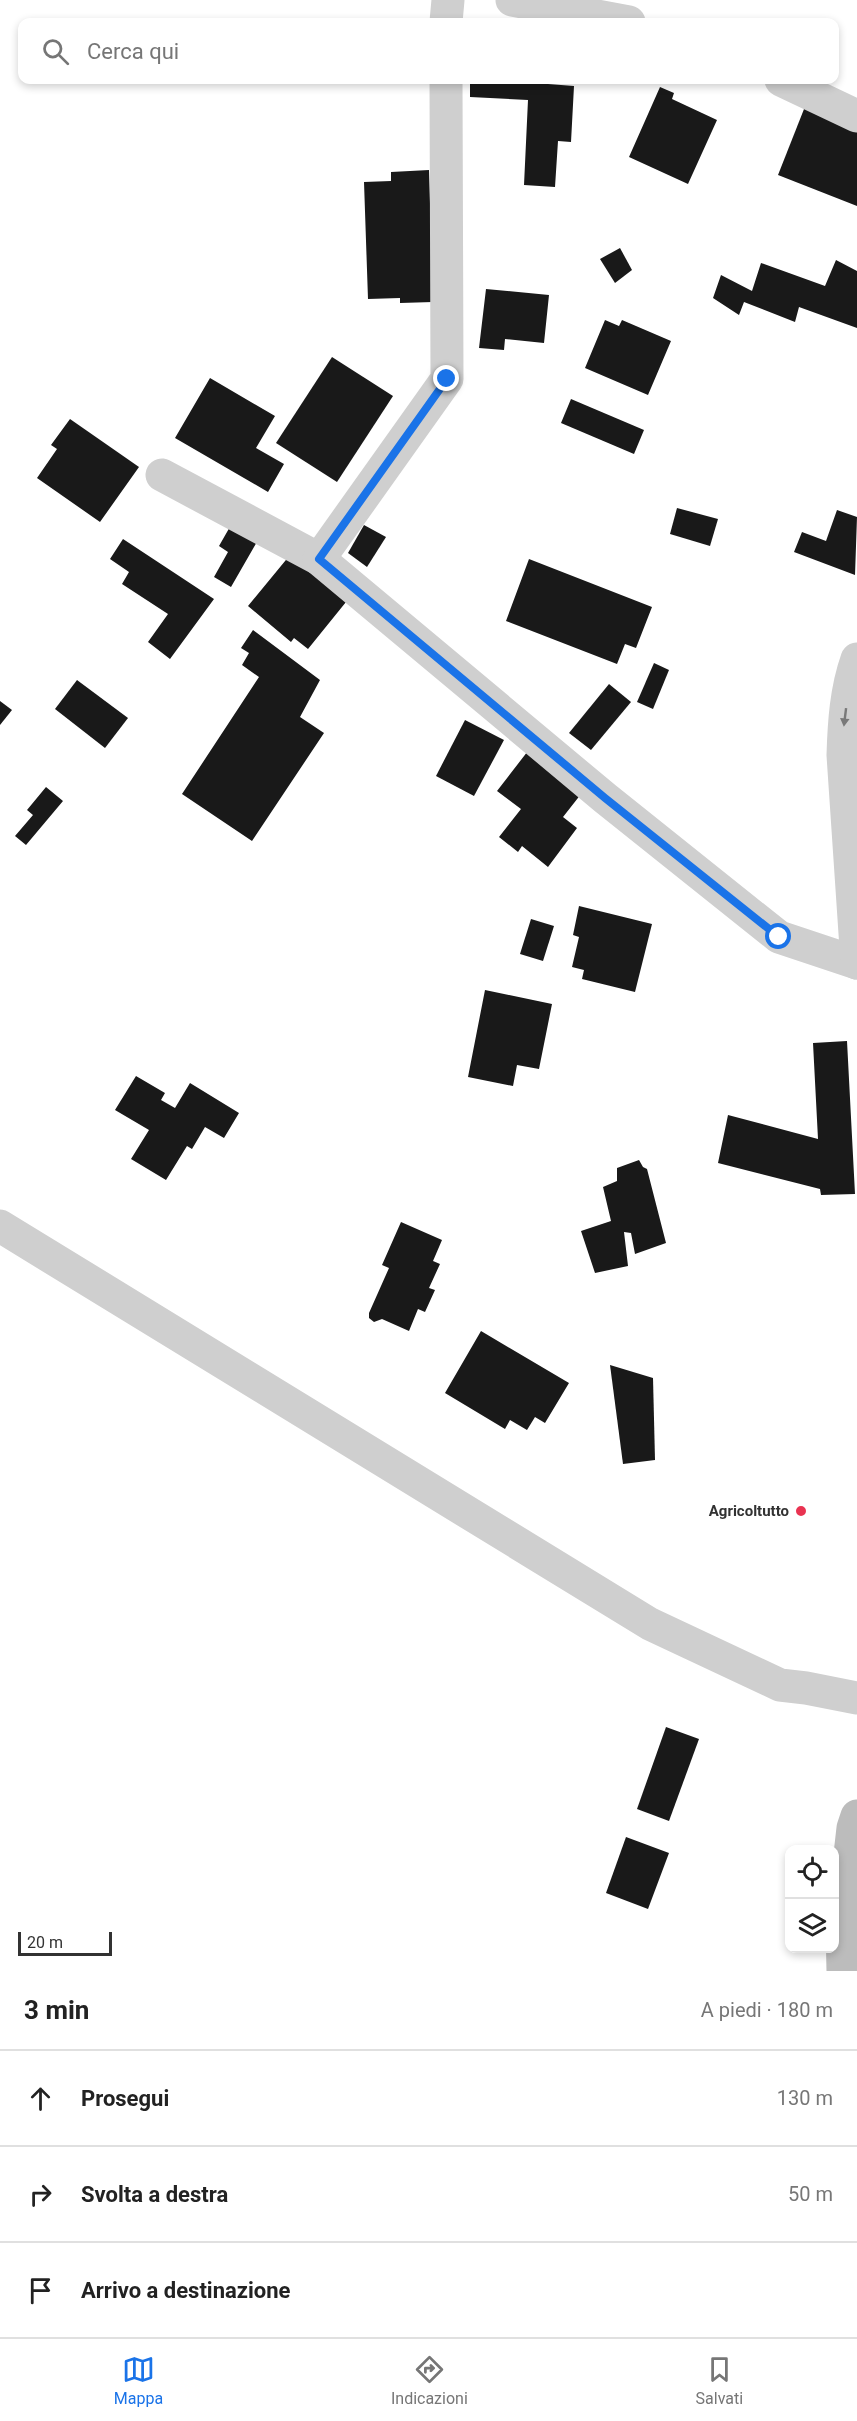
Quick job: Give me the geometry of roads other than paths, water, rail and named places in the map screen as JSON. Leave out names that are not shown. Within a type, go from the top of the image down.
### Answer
[{"type":"main road","points":[[843,1971],[842,1925],[857,1816]]},
{"type":"street","points":[[446,18],[448,0]]},
{"type":"street","points":[[512,0],[608,18]]},
{"type":"street","points":[[631,18],[640,0]]},
{"type":"street","points":[[319,559],[447,379],[446,84]]},
{"type":"street","points":[[789,84],[857,116]]},
{"type":"street","points":[[162,475],[319,559],[605,798],[779,937],[857,963],[843,755],[844,720],[852,673],[857,660]]},
{"type":"street","points":[[0,1226],[650,1624],[780,1685],[857,1698]]},
{"type":"place","name":"Agricoltutto","points":[[801,1511]]}]
